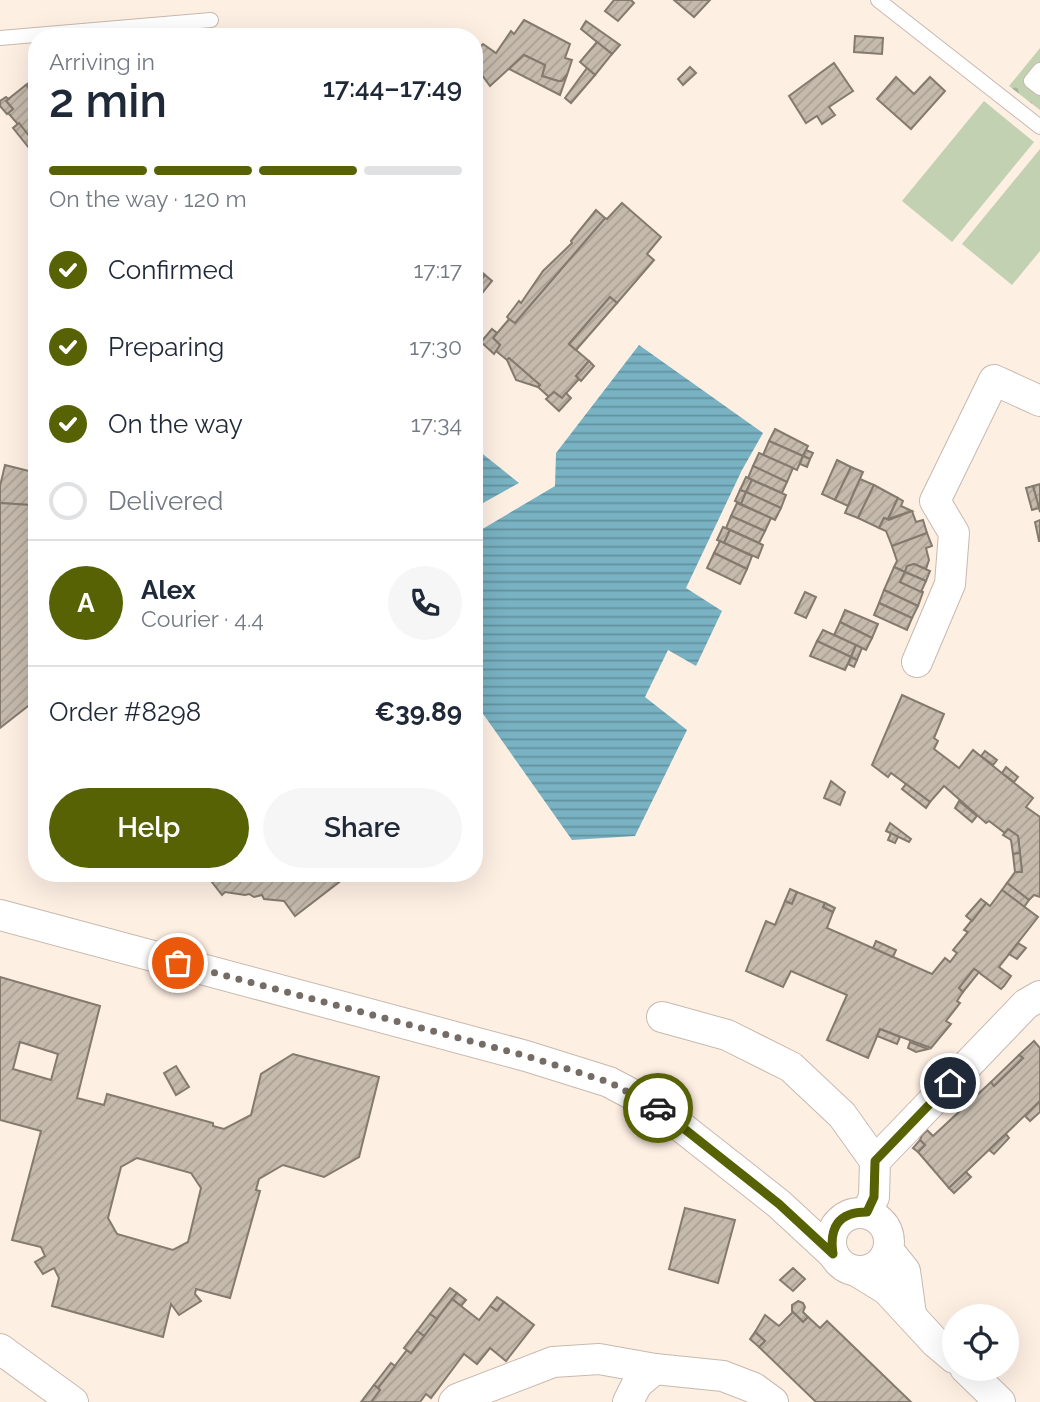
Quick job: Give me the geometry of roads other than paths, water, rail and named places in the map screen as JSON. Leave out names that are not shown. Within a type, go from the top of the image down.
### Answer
[{"type":"street","points":[[917,662],[950,584],[954,533],[935,501],[994,380],[1040,401]]},
{"type":"street","points":[[0,915],[526,1056],[609,1082],[656,1107],[779,1204],[843,1266],[887,1290],[942,1348]]},
{"type":"street","points":[[875,1161],[1026,1004],[1040,996]]},
{"type":"street","points":[[662,1017],[727,1035],[791,1067],[842,1115],[875,1161],[874,1197],[856,1214],[835,1225],[831,1239],[833,1254]]},
{"type":"street","points":[[779,1204],[816,1213],[856,1214],[881,1220],[890,1234],[889,1251],[882,1262],[872,1270],[858,1272]]},
{"type":"street","points":[[889,1251],[905,1271],[911,1314]]},
{"type":"street","points":[[0,1349],[73,1402]]},
{"type":"street","points":[[454,1402],[553,1362],[599,1359],[655,1369],[723,1376],[754,1388],[773,1402]]},
{"type":"street","points":[[628,1402],[637,1384],[655,1369]]},
{"type":"street","points":[[978,1381],[1000,1402]]},
{"type":"lane","points":[[878,0],[1040,127]]},
{"type":"lane","points":[[117,28],[211,20]]},
{"type":"lane","points":[[0,38],[28,36]]},
{"type":"lane","points":[[1040,70],[1031,81],[1040,88]]},
{"type":"water","points":[[639,345],[763,433],[742,470],[686,588],[722,611],[696,666],[668,650],[645,697],[687,730],[635,836],[572,840],[483,714],[483,529],[555,486],[556,453]]},
{"type":"water","points":[[483,454],[519,483],[483,503]]}]
